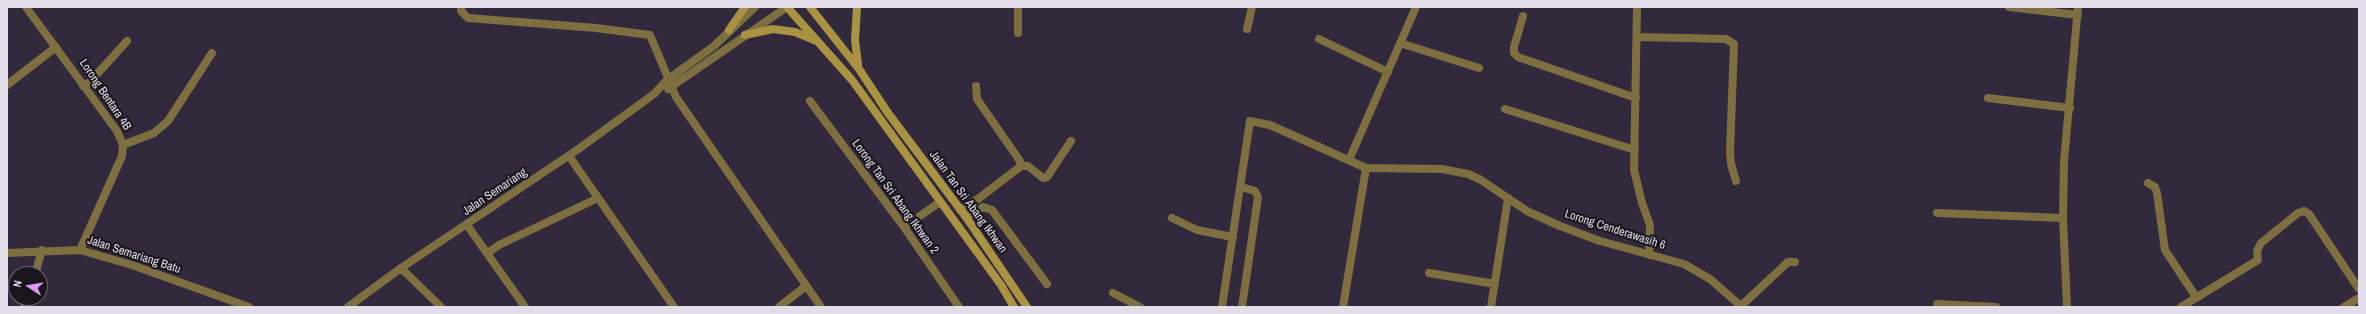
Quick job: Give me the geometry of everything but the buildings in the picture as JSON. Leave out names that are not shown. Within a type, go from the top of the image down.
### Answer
[{"type":"street","name":"Lorong Bentara 4B","points":[[26,7],[117,132],[123,145],[122,156],[80,250]]},
{"type":"street","points":[[462,7],[461,11],[468,18],[646,33],[654,41],[669,84],[676,97],[821,307]]},
{"type":"street","points":[[730,30],[745,7]]},
{"type":"street","points":[[669,84],[714,46],[755,7]]},
{"type":"street","points":[[669,84],[788,7]]},
{"type":"street","name":"Jalan Tan Sri Abang Ikhwan","points":[[788,7],[852,80],[1001,284],[1014,307]]},
{"type":"street","name":"Jalan Tan Sri Abang Ikhwan","points":[[810,7],[859,69],[888,113],[966,217],[1027,307]]},
{"type":"street","points":[[857,7],[855,57],[859,69]]},
{"type":"street","points":[[1018,7],[1018,33]]},
{"type":"street","points":[[1247,29],[1252,7]]},
{"type":"street","points":[[1349,160],[1416,7]]},
{"type":"street","points":[[1637,7],[1638,37],[1634,170],[1642,203],[1650,225],[1649,255]]},
{"type":"street","points":[[2009,7],[2078,11],[2064,161],[2063,218],[2067,307]]},
{"type":"street","points":[[1522,16],[1514,47],[1514,53],[1518,57],[1636,98]]},
{"type":"street","points":[[745,35],[774,29],[805,35],[820,44]]},
{"type":"street","points":[[1638,37],[1726,39],[1734,44],[1730,151],[1731,164],[1736,181]]},
{"type":"street","points":[[1319,39],[1388,72]]},
{"type":"street","points":[[83,86],[89,83],[127,40]]},
{"type":"street","points":[[1400,43],[1479,68]]},
{"type":"street","points":[[7,85],[56,47]]},
{"type":"street","points":[[123,145],[154,133],[168,121],[212,53]]},
{"type":"street","name":"Jalan Semariang","points":[[351,306],[401,268],[570,156],[669,84]]},
{"type":"street","points":[[976,86],[977,99],[1020,161],[1021,166]]},
{"type":"street","points":[[1988,98],[2070,108]]},
{"type":"street","name":"Lorong Tan Sri Abang Ikhwan 2","points":[[810,101],[904,227],[959,307]]},
{"type":"street","points":[[1505,109],[1635,150]]},
{"type":"street","name":"Lorong Cenderawasih 6","points":[[1241,187],[1250,121],[1270,125],[1366,168],[1456,171],[1481,180],[1527,211],[1560,226],[1600,240],[1684,264],[1710,279],[1742,307]]},
{"type":"street","points":[[960,210],[993,188],[1021,166],[1028,166],[1043,178],[1047,177],[1071,141]]},
{"type":"street","points":[[570,156],[674,307]]},
{"type":"street","points":[[1343,307],[1366,168]]},
{"type":"street","points":[[2148,183],[2155,187],[2157,193],[2164,250],[2196,297]]},
{"type":"street","points":[[1222,307],[1241,187],[1255,191],[1258,197],[1242,307]]},
{"type":"street","points":[[488,253],[499,245],[598,198]]},
{"type":"street","points":[[1491,307],[1508,198]]},
{"type":"street","points":[[904,227],[940,202]]},
{"type":"street","points":[[966,217],[983,207],[992,210],[1047,284]]},
{"type":"street","points":[[2181,307],[2258,260],[2257,251],[2261,243],[2298,213],[2304,211],[2309,214],[2359,289]]},
{"type":"street","points":[[1937,213],[2063,218]]},
{"type":"street","points":[[1172,218],[1197,230],[1233,237]]},
{"type":"street","points":[[467,225],[525,307]]},
{"type":"street","points":[[37,266],[42,250]]},
{"type":"street","name":"Jalan Semariang Batu","points":[[7,253],[42,250],[80,250],[132,265],[249,307]]},
{"type":"street","points":[[1742,307],[1788,262],[1795,262]]},
{"type":"street","points":[[401,268],[441,307]]},
{"type":"street","points":[[1429,272],[1495,284]]},
{"type":"street","points":[[779,307],[806,286]]},
{"type":"street","points":[[1113,293],[1140,307]]},
{"type":"street","points":[[2344,307],[2359,298]]},
{"type":"street","points":[[1937,304],[1996,307]]}]
